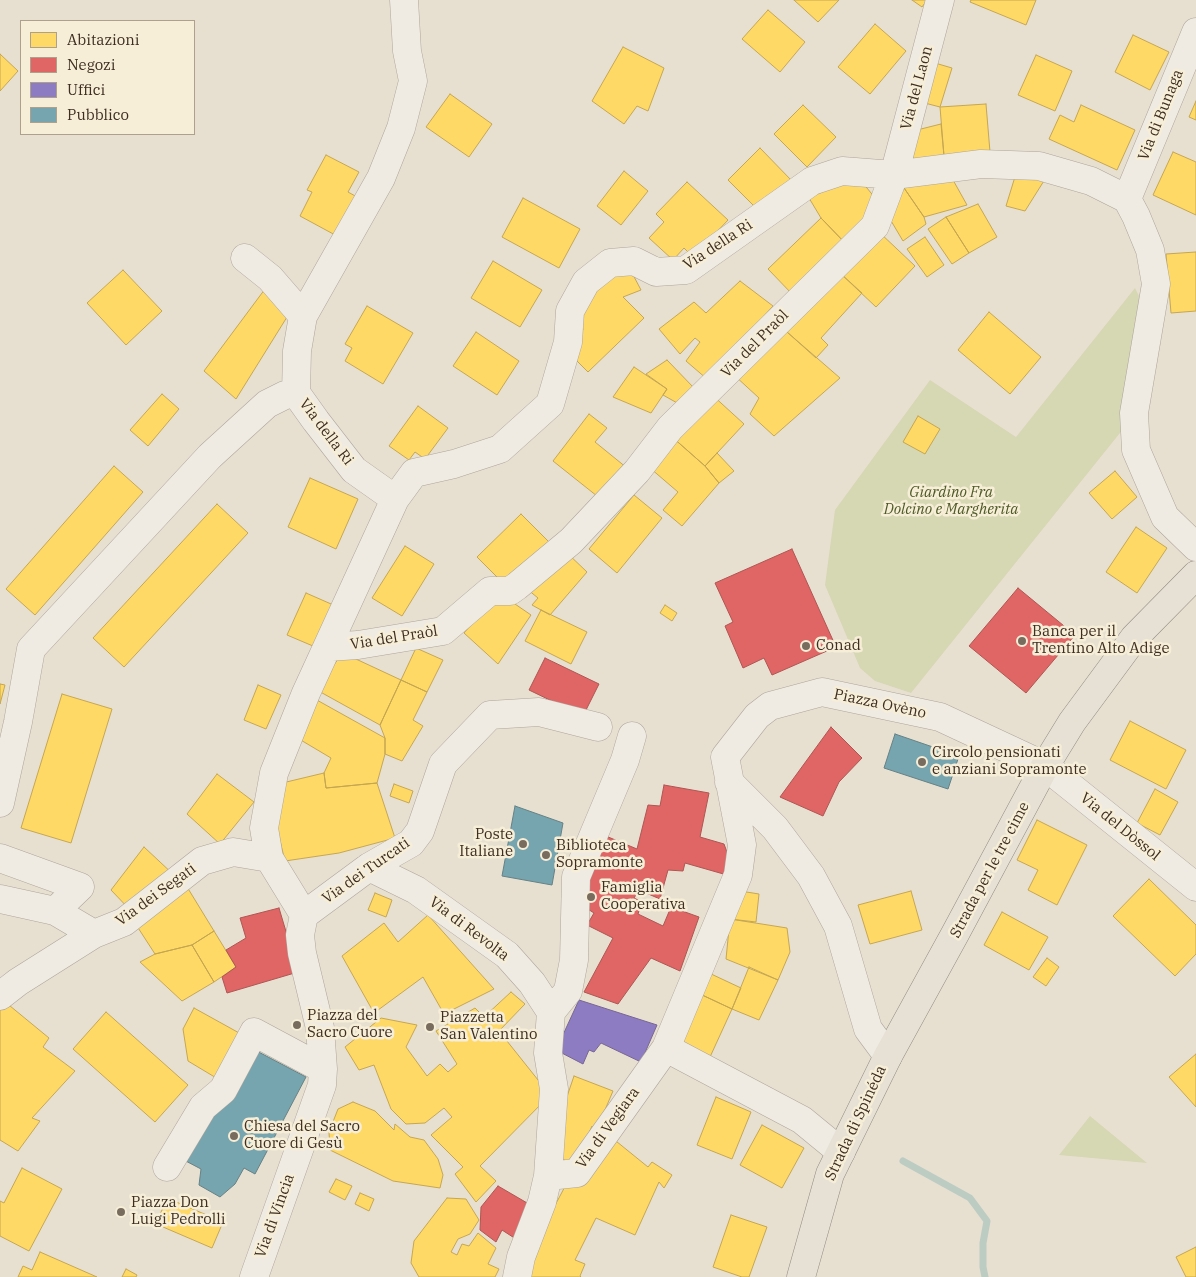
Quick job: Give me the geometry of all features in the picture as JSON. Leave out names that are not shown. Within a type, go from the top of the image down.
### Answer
[{"type":"main road","name":"Strada per le tre cime","points":[[888,1056],[1045,766],[1072,722],[1134,638],[1196,575]]},
{"type":"main road","name":"Strada di Spinéda","points":[[801,1277],[830,1174],[888,1056]]},
{"type":"street","name":"Via della Ri","points":[[395,498],[354,470],[296,393],[297,351],[303,316],[382,178],[401,128],[413,81],[407,51],[404,0]]},
{"type":"street","name":"Via del Laon","points":[[894,175],[940,0]]},
{"type":"street","name":"Via di Bunaga","points":[[1127,199],[1196,32]]},
{"type":"street","points":[[894,175],[981,164],[1039,166],[1091,181],[1127,199],[1150,250],[1156,284],[1134,413],[1136,450],[1165,517],[1196,548]]},
{"type":"street","name":"Via della Ri","points":[[328,646],[395,498],[414,473],[454,464],[500,449],[550,404],[568,342],[570,310],[586,282],[610,264],[634,261],[656,272],[686,270],[812,181],[842,171],[894,175]]},
{"type":"street","name":"Via del Praòl","points":[[328,646],[358,645],[443,631],[490,590],[510,591],[517,586],[571,541],[637,471],[670,428],[875,226],[894,175]]},
{"type":"street","points":[[245,258],[270,278],[303,316]]},
{"type":"street","points":[[0,803],[18,722],[31,649],[210,456],[267,404],[285,395],[296,393]]},
{"type":"street","points":[[323,1069],[320,1028],[302,953],[300,935],[304,915],[270,858],[264,828],[274,774],[306,693],[328,646]]},
{"type":"street","name":"Piazza Ovèno","points":[[729,782],[725,757],[757,716],[770,706],[822,692],[940,717],[1045,766]]},
{"type":"street","name":"Via dei Turcati","points":[[304,915],[369,867],[410,843],[420,831],[443,764],[490,715],[539,712],[598,727]]},
{"type":"street","points":[[517,1277],[521,1257],[542,1202],[548,1176],[554,1089],[548,1053],[551,1012],[568,992],[574,960],[576,877],[625,760],[632,736]]},
{"type":"street","name":"Via del Dòssol","points":[[1045,766],[1196,887]]},
{"type":"street","points":[[729,782],[775,828],[811,876],[838,926],[868,1029],[888,1056]]},
{"type":"street","name":"Via di Vegiara","points":[[548,1176],[577,1173],[666,1048],[738,876],[742,845],[729,782]]},
{"type":"street","name":"Via dei Segati","points":[[0,996],[18,982],[94,934],[124,922],[202,861],[233,852],[270,858]]},
{"type":"street","points":[[0,858],[80,887],[55,911]]},
{"type":"street","name":"Via di Revolta","points":[[369,867],[416,890],[507,955],[532,982],[551,1012]]},
{"type":"street","points":[[0,899],[55,911],[94,934]]},
{"type":"street","points":[[167,1168],[202,1107],[223,1090],[254,1032],[323,1069]]},
{"type":"street","points":[[666,1048],[802,1120],[841,1152]]},
{"type":"street","name":"Via di Vincia","points":[[254,1277],[322,1085],[323,1069]]},
{"type":"green space","name":"Giardino Fra Dolcino e Margherita","points":[[1135,288],[1144,306],[1124,428],[911,693],[875,681],[860,668],[825,585],[835,510],[930,380],[1016,437]]},
{"type":"green space","points":[[1090,1116],[1147,1163],[1059,1155]]},
{"type":"building: Abitazioni","points":[[794,0],[839,0],[818,22]]},
{"type":"building: Abitazioni","points":[[912,0],[927,0],[922,7]]},
{"type":"building: Abitazioni","points":[[971,0],[1036,0],[1026,25],[970,2]]},
{"type":"building: Abitazioni","points":[[768,10],[805,42],[780,72],[742,39]]},
{"type":"building: Abitazioni","points":[[875,24],[906,51],[870,94],[838,67]]},
{"type":"building: Abitazioni","points":[[1133,35],[1169,52],[1150,90],[1115,72]]},
{"type":"building: Abitazioni","points":[[623,47],[664,68],[648,111],[637,106],[624,124],[592,101]]},
{"type":"building: Abitazioni","points":[[0,54],[18,71],[0,91]]},
{"type":"building: Abitazioni","points":[[1036,55],[1072,71],[1055,111],[1018,95]]},
{"type":"building: Abitazioni","points":[[928,61],[952,68],[940,107],[917,101]]},
{"type":"building: Abitazioni","points":[[450,94],[492,124],[469,157],[426,127]]},
{"type":"building: Abitazioni","points":[[1196,101],[1196,120],[1189,117]]},
{"type":"building: Abitazioni","points":[[986,104],[990,152],[944,156],[940,107]]},
{"type":"building: Abitazioni","points":[[803,105],[836,137],[807,167],[774,134]]},
{"type":"building: Abitazioni","points":[[1081,105],[1135,130],[1117,170],[1049,139],[1060,115],[1074,122]]},
{"type":"building: Abitazioni","points":[[941,124],[944,156],[910,162],[917,130]]},
{"type":"building: Abitazioni","points":[[760,148],[792,181],[760,212],[728,180]]},
{"type":"building: Abitazioni","points":[[1173,152],[1196,162],[1196,215],[1153,195]]},
{"type":"building: Abitazioni","points":[[326,155],[359,172],[348,192],[357,197],[337,236],[300,216],[312,192],[307,190]]},
{"type":"building: Abitazioni","points":[[1018,167],[1047,176],[1025,211],[1006,206]]},
{"type":"building: Abitazioni","points":[[624,171],[648,191],[621,225],[597,206]]},
{"type":"building: Abitazioni","points":[[948,171],[967,205],[924,217],[902,185]]},
{"type":"building: Abitazioni","points":[[857,176],[881,205],[847,245],[821,218],[809,198]]},
{"type":"building: Abitazioni","points":[[687,182],[728,220],[693,257],[684,248],[673,260],[649,238],[664,222],[656,214]]},
{"type":"building: Abitazioni","points":[[902,185],[924,217],[926,224],[903,241],[887,214]]},
{"type":"building: Abitazioni","points":[[523,198],[580,229],[559,268],[502,237]]},
{"type":"building: Abitazioni","points":[[978,204],[997,237],[969,253],[946,217]]},
{"type":"building: Abitazioni","points":[[946,217],[969,253],[952,264],[928,229]]},
{"type":"building: Abitazioni","points":[[821,218],[847,245],[794,296],[768,269]]},
{"type":"building: Abitazioni","points":[[879,232],[915,266],[876,307],[840,273]]},
{"type":"building: Abitazioni","points":[[925,237],[944,265],[927,277],[907,249]]},
{"type":"building: Abitazioni","points":[[1196,252],[1196,311],[1171,313],[1166,254]]},
{"type":"building: Abitazioni","points":[[493,261],[542,290],[520,327],[471,298]]},
{"type":"building: Abitazioni","points":[[123,270],[162,311],[126,345],[87,303]]},
{"type":"building: Abitazioni","points":[[631,271],[641,290],[623,297],[644,318],[588,372],[571,355],[583,329],[575,317],[605,275]]},
{"type":"building: Abitazioni","points":[[840,273],[862,293],[821,338],[828,345],[816,358],[787,332]]},
{"type":"building: Abitazioni","points":[[740,281],[773,306],[707,379],[686,361],[700,342],[695,338],[680,354],[659,329],[694,302],[706,313]]},
{"type":"building: Abitazioni","points":[[265,289],[292,309],[236,399],[204,371]]},
{"type":"building: Abitazioni","points":[[367,306],[413,333],[383,384],[345,361],[352,348],[345,344]]},
{"type":"building: Abitazioni","points":[[989,312],[1041,357],[1010,394],[958,350]]},
{"type":"building: Abitazioni","points":[[476,332],[519,361],[497,395],[453,366]]},
{"type":"building: Abitazioni","points":[[787,332],[840,378],[774,436],[750,414],[759,398],[734,375]]},
{"type":"building: Abitazioni","points":[[667,360],[694,388],[679,404],[663,395],[667,389],[646,374]]},
{"type":"building: Abitazioni","points":[[634,367],[667,389],[651,413],[613,397]]},
{"type":"building: Abitazioni","points":[[710,393],[744,424],[705,466],[671,436]]},
{"type":"building: Abitazioni","points":[[162,394],[179,409],[148,446],[130,430]]},
{"type":"building: Abitazioni","points":[[418,406],[448,428],[425,459],[415,452],[409,460],[389,446]]},
{"type":"building: Abitazioni","points":[[589,414],[607,428],[595,442],[627,468],[602,500],[553,461]]},
{"type":"building: Abitazioni","points":[[918,416],[940,429],[925,454],[903,442]]},
{"type":"building: Abitazioni","points":[[671,436],[705,466],[719,483],[682,526],[663,510],[678,492],[650,468]]},
{"type":"building: Abitazioni","points":[[717,453],[734,471],[719,483],[705,466]]},
{"type":"building: Abitazioni","points":[[114,466],[143,492],[35,615],[6,589]]},
{"type":"building: Abitazioni","points":[[1115,471],[1137,497],[1112,519],[1089,493]]},
{"type":"building: Abitazioni","points":[[310,478],[358,499],[336,549],[288,527]]},
{"type":"building: Abitazioni","points":[[634,495],[662,518],[617,573],[589,549]]},
{"type":"building: Abitazioni","points":[[217,504],[248,533],[124,667],[93,638]]},
{"type":"building: Abitazioni","points":[[521,514],[551,544],[507,587],[477,557]]},
{"type":"building: Abitazioni","points":[[1136,527],[1167,548],[1137,593],[1106,572]]},
{"type":"building: Abitazioni","points":[[405,546],[434,564],[402,616],[372,598]]},
{"type":"building: Abitazioni","points":[[565,551],[587,572],[550,615],[532,605],[538,598],[527,589]]},
{"type":"building: Abitazioni","points":[[306,593],[338,607],[320,649],[287,635]]},
{"type":"building: Abitazioni","points":[[499,593],[531,615],[498,664],[464,633]]},
{"type":"building: Abitazioni","points":[[665,605],[677,613],[672,621],[660,613]]},
{"type":"building: Abitazioni","points":[[541,610],[587,632],[571,664],[525,641]]},
{"type":"building: Abitazioni","points":[[416,648],[443,660],[427,692],[401,680]]},
{"type":"building: Abitazioni","points":[[343,653],[401,680],[380,725],[315,689]]},
{"type":"building: Abitazioni","points":[[401,680],[427,692],[413,720],[423,726],[402,761],[385,754],[385,738],[380,725]]},
{"type":"building: Abitazioni","points":[[0,684],[5,685],[0,704]]},
{"type":"building: Abitazioni","points":[[258,685],[281,695],[266,729],[244,720]]},
{"type":"building: Abitazioni","points":[[62,694],[112,709],[71,843],[21,828]]},
{"type":"building: Abitazioni","points":[[315,699],[385,738],[385,754],[377,783],[326,788],[324,773],[331,758],[294,736]]},
{"type":"building: Abitazioni","points":[[1130,721],[1186,750],[1166,789],[1110,760]]},
{"type":"building: Abitazioni","points":[[324,773],[326,788],[377,783],[395,838],[339,853],[285,861],[276,825],[278,784]]},
{"type":"building: Abitazioni","points":[[217,774],[254,802],[220,844],[187,814]]},
{"type":"building: Abitazioni","points":[[394,784],[413,791],[409,803],[390,796]]},
{"type":"building: Abitazioni","points":[[1155,789],[1178,802],[1160,835],[1137,823]]},
{"type":"building: Abitazioni","points":[[1037,820],[1087,845],[1057,905],[1028,890],[1038,870],[1017,860]]},
{"type":"building: Abitazioni","points":[[144,847],[175,876],[132,912],[111,890]]},
{"type":"building: Abitazioni","points":[[1149,879],[1196,925],[1196,954],[1175,976],[1113,916]]},
{"type":"building: Abitazioni","points":[[184,882],[214,931],[192,945],[155,954],[133,920]]},
{"type":"building: Abitazioni","points":[[734,890],[759,894],[756,922],[730,919]]},
{"type":"building: Abitazioni","points":[[911,891],[922,930],[870,944],[858,905]]},
{"type":"building: Abitazioni","points":[[375,893],[392,900],[386,917],[368,910]]},
{"type":"building: Abitazioni","points":[[1002,912],[1048,937],[1029,970],[984,945]]},
{"type":"building: Abitazioni","points":[[428,915],[494,989],[444,1014],[423,977],[374,1013],[342,956],[384,923],[398,942]]},
{"type":"building: Abitazioni","points":[[730,919],[787,928],[790,952],[778,980],[726,959]]},
{"type":"building: Abitazioni","points":[[214,931],[236,967],[214,982],[192,945]]},
{"type":"building: Abitazioni","points":[[192,945],[214,982],[182,1001],[140,962],[155,954]]},
{"type":"building: Abitazioni","points":[[1047,958],[1059,967],[1046,986],[1033,977]]},
{"type":"building: Abitazioni","points":[[749,967],[778,980],[759,1020],[732,1009]]},
{"type":"building: Abitazioni","points":[[709,973],[741,988],[732,1009],[700,994]]},
{"type":"building: Abitazioni","points":[[511,992],[525,1004],[499,1031],[550,1095],[480,1166],[496,1181],[476,1202],[455,1174],[463,1167],[431,1135],[452,1117],[444,1108],[425,1123],[406,1124],[391,1109],[374,1065],[359,1070],[345,1047],[381,1018],[417,1025],[406,1047],[427,1076],[440,1064],[448,1072],[457,1064],[436,1031],[475,1008],[484,1017]]},
{"type":"building: Abitazioni","points":[[700,994],[732,1009],[710,1057],[678,1042]]},
{"type":"building: Abitazioni","points":[[4,1001],[49,1038],[43,1047],[75,1071],[32,1118],[40,1121],[18,1151],[0,1140],[0,1004]]},
{"type":"building: Abitazioni","points":[[194,1008],[241,1034],[218,1079],[188,1061],[183,1029]]},
{"type":"building: Abitazioni","points":[[106,1012],[188,1085],[155,1122],[73,1049]]},
{"type":"building: Abitazioni","points":[[1196,1054],[1196,1107],[1169,1077]]},
{"type":"building: Abitazioni","points":[[574,1076],[613,1091],[596,1131],[592,1126],[574,1167],[556,1154],[559,1120]]},
{"type":"building: Abitazioni","points":[[716,1097],[751,1112],[732,1159],[697,1145]]},
{"type":"building: Abitazioni","points":[[353,1102],[375,1111],[394,1130],[395,1124],[410,1137],[424,1140],[438,1159],[443,1175],[440,1188],[393,1181],[330,1150],[329,1132],[338,1109]]},
{"type":"building: Abitazioni","points":[[762,1125],[804,1148],[782,1188],[740,1165]]},
{"type":"building: Abitazioni","points":[[611,1137],[648,1167],[652,1162],[672,1175],[664,1188],[659,1182],[635,1235],[596,1218],[575,1260],[585,1264],[581,1277],[531,1277],[535,1243],[569,1179]]},
{"type":"building: Abitazioni","points":[[22,1168],[62,1189],[29,1251],[0,1236],[0,1201],[4,1203]]},
{"type":"building: Abitazioni","points":[[336,1179],[352,1186],[345,1200],[329,1192]]},
{"type":"building: Abitazioni","points":[[360,1193],[374,1199],[369,1211],[355,1204]]},
{"type":"building: Abitazioni","points":[[167,1198],[223,1222],[212,1248],[156,1224]]},
{"type":"building: Abitazioni","points":[[447,1198],[466,1199],[479,1220],[470,1234],[458,1239],[451,1252],[457,1255],[462,1244],[469,1246],[478,1233],[496,1248],[488,1264],[499,1269],[495,1277],[419,1277],[411,1263],[414,1241]]},
{"type":"building: Abitazioni","points":[[731,1215],[767,1227],[749,1277],[742,1277],[713,1267]]},
{"type":"building: Abitazioni","points":[[1196,1247],[1196,1277],[1186,1277],[1176,1257]]},
{"type":"building: Abitazioni","points":[[40,1252],[97,1277],[18,1277],[23,1266],[32,1270]]},
{"type":"building: Abitazioni","points":[[126,1269],[137,1275],[136,1277],[122,1277]]},
{"type":"building: Negozi","points":[[792,549],[836,647],[772,675],[764,658],[743,668],[725,626],[733,622],[715,583]]},
{"type":"building: Negozi","name":"Banca per il Trentino Alto Adige","points":[[1018,588],[1075,635],[1026,693],[969,646]]},
{"type":"building: Negozi","points":[[545,658],[599,684],[583,716],[529,690]]},
{"type":"building: Negozi","points":[[831,727],[862,758],[839,782],[823,816],[780,797]]},
{"type":"building: Negozi","points":[[664,785],[709,793],[700,837],[724,844],[731,863],[727,875],[685,863],[683,871],[668,870],[660,899],[639,890],[634,898],[642,902],[638,914],[663,926],[671,907],[699,917],[680,971],[651,958],[618,1004],[584,992],[613,938],[587,925],[594,913],[580,904],[601,834],[637,849],[648,805],[660,806]]},
{"type":"building: Negozi","points":[[279,908],[298,972],[227,993],[222,977],[236,967],[226,950],[246,938],[240,918]]},
{"type":"building: Negozi","points":[[498,1186],[534,1207],[519,1241],[502,1230],[496,1242],[480,1230],[481,1207]]},
{"type":"building: Uffici","points":[[579,1000],[657,1025],[641,1062],[601,1043],[594,1052],[589,1050],[583,1064],[556,1050]]},
{"type":"building: Pubblico","name":"Circolo pensionati e anziani Sopramonte","points":[[895,734],[959,756],[948,789],[884,768]]},
{"type":"building: Pubblico","points":[[515,806],[563,823],[552,885],[502,876]]},
{"type":"building: Pubblico","name":"Chiesa del Sacro Cuore di Gesù","points":[[251,1048],[306,1077],[255,1174],[244,1168],[235,1184],[220,1197],[199,1185],[201,1169],[182,1159],[208,1109],[216,1114]]},
{"type":"waterway","points":[[903,1161],[970,1198],[987,1221],[983,1243],[985,1277]]},
{"type":"place","name":"Banca per il Trentino Alto Adige","points":[[1022,641]]},
{"type":"place","name":"Conad","points":[[806,646]]},
{"type":"place","name":"Circolo pensionati e anziani Sopramonte","points":[[922,762]]},
{"type":"place","name":"Poste Italiane","points":[[523,844]]},
{"type":"place","name":"Biblioteca Sopramonte","points":[[546,855]]},
{"type":"place","name":"Famiglia Cooperativa","points":[[591,897]]},
{"type":"place","name":"Piazza del Sacro Cuore","points":[[297,1025]]},
{"type":"place","name":"Piazzetta San Valentino","points":[[430,1027]]},
{"type":"place","name":"Chiesa del Sacro Cuore di Gesù","points":[[234,1136]]},
{"type":"place","name":"Piazza Don Luigi Pedrolli","points":[[121,1212]]}]
